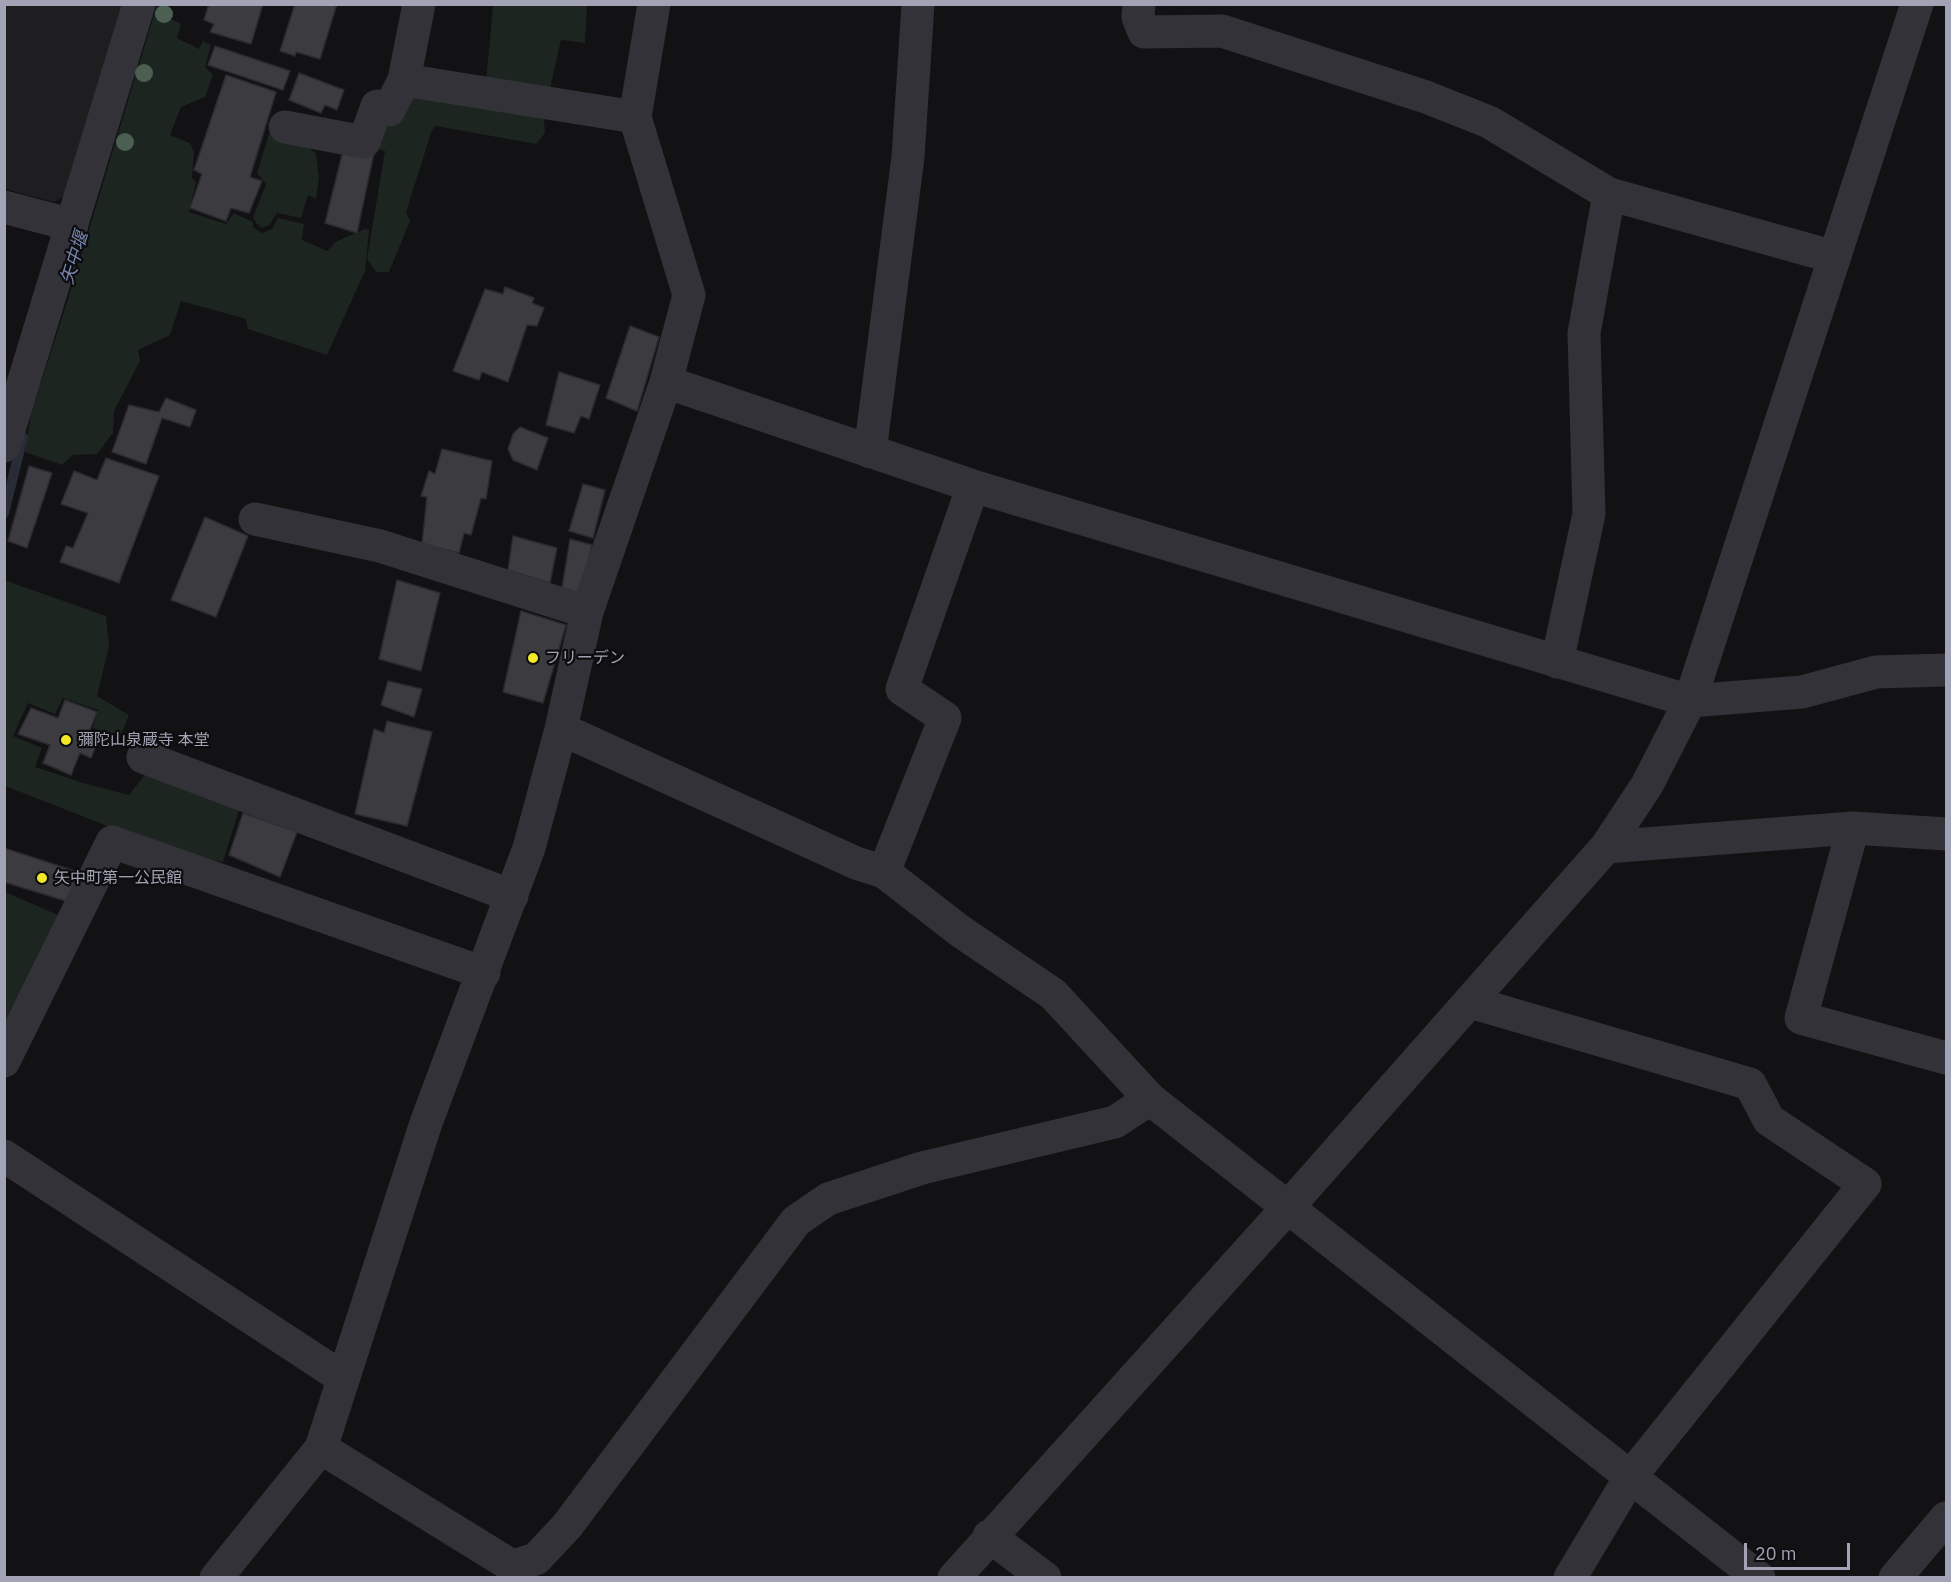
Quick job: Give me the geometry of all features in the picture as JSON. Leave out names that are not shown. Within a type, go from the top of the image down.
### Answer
[{"type":"street","points":[[4,446],[139,4]]},
{"type":"street","points":[[285,127],[364,142],[376,106],[389,110],[404,80],[419,4]]},
{"type":"street","points":[[216,1578],[321,1448],[426,1123],[529,848],[561,729],[587,612],[666,382],[688,295],[635,117],[654,4]]},
{"type":"street","points":[[870,452],[908,157],[918,4]]},
{"type":"street","points":[[1139,4],[1138,17],[1144,32],[1222,32],[1426,97],[1489,122],[1609,194],[1834,257]]},
{"type":"street","points":[[954,1578],[989,1536],[1289,1206],[1606,847],[1647,785],[1690,701],[1917,4]]},
{"type":"street","points":[[404,80],[635,117]]},
{"type":"street","points":[[1557,662],[1589,514],[1584,333],[1609,194]]},
{"type":"street","points":[[4,207],[72,225]]},
{"type":"street","points":[[666,382],[972,486],[1690,701],[1802,692],[1876,672],[1947,670]]},
{"type":"street","points":[[884,872],[945,718],[902,689],[972,486]]},
{"type":"street","points":[[255,519],[380,546],[587,612]]},
{"type":"street","points":[[561,729],[856,863],[884,872],[960,932],[1053,994],[1150,1098],[1759,1578]]},
{"type":"street","points":[[143,757],[512,896]]},
{"type":"street","points":[[1606,847],[1853,828],[1947,834]]},
{"type":"street","points":[[1853,828],[1801,1018],[1947,1058]]},
{"type":"street","points":[[4,1061],[112,842],[484,973]]},
{"type":"street","points":[[1470,1002],[1750,1084],[1769,1120],[1865,1184],[1631,1476],[1570,1578]]},
{"type":"street","points":[[321,1448],[512,1566],[531,1570],[536,1559],[567,1526],[796,1221],[828,1199],[922,1168],[1115,1122],[1150,1098]]},
{"type":"street","points":[[4,1156],[343,1378]]},
{"type":"street","points":[[1895,1578],[1947,1518]]},
{"type":"street","points":[[989,1536],[1044,1578]]},
{"type":"shaded area","points":[[4,5],[126,5],[67,195],[54,202],[5,189]]},
{"type":"shaded area","points":[[157,5],[166,5],[167,17],[181,24],[177,38],[199,49],[203,41],[211,45],[205,67],[213,75],[205,97],[181,107],[170,135],[190,143],[194,152],[192,178],[196,182],[189,212],[226,224],[234,213],[253,222],[253,227],[262,233],[272,229],[278,218],[304,224],[302,240],[327,251],[337,241],[365,229],[369,230],[365,271],[327,355],[248,329],[246,319],[181,301],[170,335],[138,350],[140,361],[114,411],[113,433],[97,454],[73,455],[62,465],[25,452],[31,414]]},
{"type":"shaded area","points":[[493,5],[587,5],[585,43],[561,40],[549,93],[486,83]]},
{"type":"shaded area","points":[[401,88],[544,119],[545,133],[536,144],[436,126],[432,130],[406,212],[410,221],[389,272],[376,272],[367,259],[385,151],[363,145]]},
{"type":"shaded area","points":[[269,134],[305,144],[316,154],[319,178],[316,199],[308,195],[301,218],[277,213],[269,225],[262,228],[253,217],[266,184],[257,173]]},
{"type":"shaded area","points":[[4,580],[106,616],[109,646],[97,696],[129,715],[120,737],[93,728],[98,710],[63,698],[55,714],[28,703],[13,736],[42,748],[35,767],[129,795],[147,772],[239,810],[223,862],[197,857],[110,827],[5,786]]},
{"type":"shaded area","points":[[5,892],[65,918],[5,1037]]},
{"type":"building","points":[[209,4],[263,4],[251,44],[210,32],[214,24],[204,20]]},
{"type":"building","points":[[295,4],[337,4],[320,59],[296,52],[295,56],[280,51]]},
{"type":"building","points":[[215,46],[290,71],[283,90],[208,65]]},
{"type":"building","points":[[299,73],[344,90],[337,110],[325,105],[321,113],[289,100]]},
{"type":"building","points":[[226,75],[276,92],[250,177],[262,181],[249,213],[231,208],[226,221],[190,208],[202,174],[194,170]]},
{"type":"building","points":[[344,147],[374,153],[357,233],[325,223]]},
{"type":"building","points":[[505,287],[534,298],[532,303],[544,308],[537,326],[527,325],[508,382],[482,372],[479,380],[453,371],[485,289],[503,294]]},
{"type":"building","points":[[630,326],[659,337],[637,411],[606,398]]},
{"type":"building","points":[[559,372],[600,385],[589,419],[581,416],[574,433],[546,425]]},
{"type":"building","points":[[166,398],[196,410],[190,427],[162,418],[146,464],[112,452],[129,405],[159,412]]},
{"type":"building","points":[[520,427],[548,438],[537,470],[513,460],[508,449],[513,434]]},
{"type":"building","points":[[442,449],[492,461],[486,499],[481,498],[471,535],[464,533],[459,553],[422,544],[427,497],[421,496],[429,471],[435,474]]},
{"type":"building","points":[[106,458],[159,476],[119,583],[60,562],[66,546],[73,548],[88,513],[61,504],[74,471],[97,480]]},
{"type":"building","points":[[29,466],[52,473],[27,548],[8,541]]},
{"type":"building","points":[[583,484],[605,490],[593,538],[569,531]]},
{"type":"building","points":[[205,517],[248,536],[216,617],[171,600]]},
{"type":"building","points":[[513,536],[557,548],[550,583],[508,570]]},
{"type":"building","points":[[570,539],[592,545],[580,593],[562,588]]},
{"type":"building","points":[[397,580],[440,593],[421,671],[379,659]]},
{"type":"building","name":"フリーデン","points":[[521,611],[566,625],[543,703],[503,692]]},
{"type":"building","points":[[388,681],[422,689],[414,717],[381,705]]},
{"type":"building","name":"彌陀山泉蔵寺 本堂","points":[[65,700],[97,712],[90,730],[101,734],[91,758],[80,753],[71,775],[43,763],[50,745],[18,734],[31,708],[58,718]]},
{"type":"building","points":[[387,721],[432,732],[407,826],[355,814],[374,729],[384,733]]},
{"type":"building","points":[[243,813],[297,832],[280,877],[229,855]]},
{"type":"building","name":"矢中町第一公民館","points":[[4,848],[81,873],[72,903],[4,882]]},
{"type":"waterway","name":"矢中堰","points":[[4,513],[23,437]]},
{"type":"place","name":"フリーデン","points":[[533,658]]},
{"type":"place","name":"彌陀山泉蔵寺 本堂","points":[[66,740]]},
{"type":"place","name":"矢中町第一公民館","points":[[42,878]]}]
